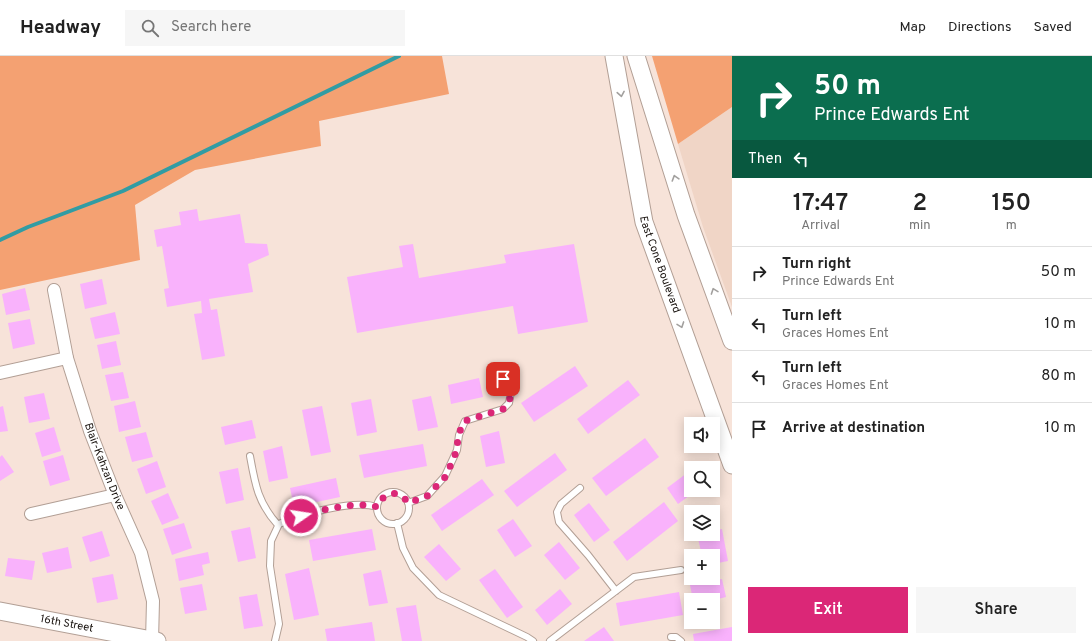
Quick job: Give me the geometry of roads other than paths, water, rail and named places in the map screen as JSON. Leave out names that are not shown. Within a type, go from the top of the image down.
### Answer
[{"type":"street","name":"East Cone Boulevard","points":[[614,56],[644,222],[732,466]]},
{"type":"street","points":[[636,56],[686,215],[732,341]]},
{"type":"street","name":"Blair-Kahzan Drive","points":[[54,290],[67,358],[90,431],[115,495],[141,553],[153,601],[154,641]]},
{"type":"street","points":[[0,373],[67,358]]},
{"type":"street","points":[[31,514],[115,495]]},
{"type":"street","name":"16th Street","points":[[0,611],[154,641]]},
{"type":"lane","points":[[408,503],[427,496],[446,476],[457,450],[458,435],[465,421],[503,409],[509,403],[511,392],[503,379]]},
{"type":"lane","points":[[250,456],[256,486],[261,501],[268,513],[278,525]]},
{"type":"lane","points":[[580,488],[560,504],[557,512],[559,522],[588,555],[616,591]]},
{"type":"lane","points":[[391,493],[399,494],[405,498],[408,503],[408,515],[397,524],[384,521],[379,516],[377,507],[380,500],[391,493]]},
{"type":"lane","points":[[275,641],[279,624],[270,566],[270,541],[278,525],[311,512],[358,505],[371,505],[377,507]]},
{"type":"lane","points":[[397,524],[403,548],[413,568],[439,595],[528,637],[532,641]]},
{"type":"lane","points":[[550,641],[634,577],[681,570]]},
{"type":"lane","points":[[671,637],[676,636],[680,641]]},
{"type":"waterway","points":[[0,240],[28,227],[123,191],[399,56]]}]
